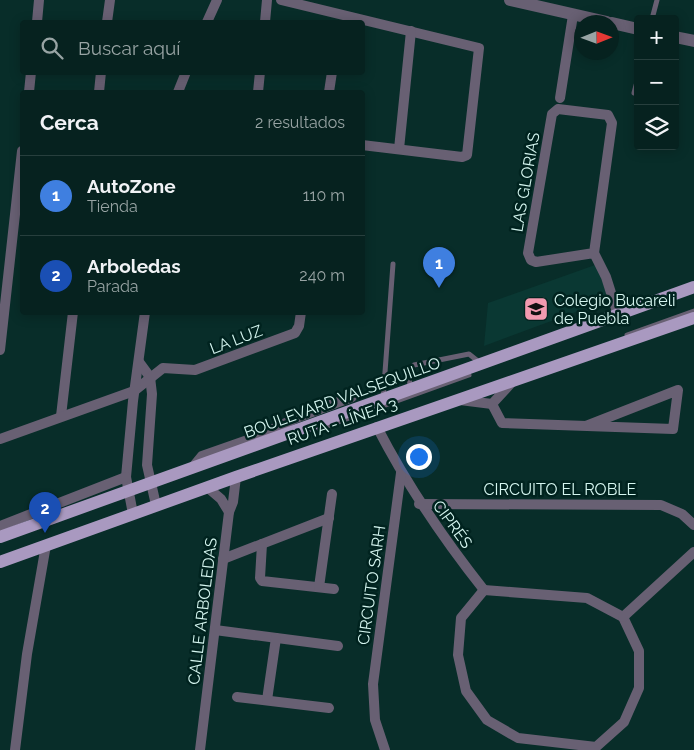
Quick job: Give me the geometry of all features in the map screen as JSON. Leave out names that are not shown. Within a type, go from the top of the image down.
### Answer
[{"type":"main road","name":"BOULEVARD VALSEQUILLO","points":[[0,537],[152,485],[261,439],[410,390],[694,286]]},
{"type":"main road","points":[[0,562],[133,511],[694,318]]},
{"type":"street","points":[[37,20],[40,0]]},
{"type":"street","points":[[107,20],[110,0]]},
{"type":"street","points":[[208,20],[217,0]]},
{"type":"street","points":[[265,20],[267,0]]},
{"type":"street","points":[[281,0],[338,18]]},
{"type":"street","points":[[510,0],[573,15],[560,98]]},
{"type":"street","points":[[365,22],[411,30],[479,48],[467,155],[462,157],[365,145]]},
{"type":"street","points":[[619,25],[634,28]]},
{"type":"street","points":[[399,150],[411,30]]},
{"type":"street","points":[[679,38],[694,41]]},
{"type":"street","points":[[29,90],[31,75]]},
{"type":"street","points":[[99,90],[102,75]]},
{"type":"street","points":[[179,90],[185,75]]},
{"type":"street","points":[[258,90],[260,75]]},
{"type":"street","points":[[329,90],[332,75]]},
{"type":"street","name":"LAS GLORIAS","points":[[554,110],[608,115],[612,122],[594,253],[536,262],[531,260],[528,253],[554,110]]},
{"type":"street","points":[[0,350],[20,170]]},
{"type":"street","points":[[11,253],[20,254]]},
{"type":"street","points":[[594,253],[606,277],[618,315]]},
{"type":"street","points":[[61,416],[73,315]]},
{"type":"street","points":[[133,511],[126,477],[134,390],[145,315]]},
{"type":"street","name":"LA LUZ","points":[[150,377],[163,368],[195,370],[295,333],[299,326],[301,315]]},
{"type":"street","points":[[139,362],[150,377],[152,394],[147,465],[156,503]]},
{"type":"street","points":[[0,439],[134,390],[150,377]]},
{"type":"street","points":[[492,404],[514,379]]},
{"type":"street","points":[[492,404],[502,423],[586,426],[673,429],[678,390],[586,426]]},
{"type":"street","points":[[261,439],[296,418],[352,397]]},
{"type":"street","points":[[456,400],[492,404]]},
{"type":"street","points":[[377,427],[400,473]]},
{"type":"street","name":"CIPRÉS","points":[[400,473],[451,549],[484,590]]},
{"type":"street","name":"CIRCUITO SARH","points":[[385,750],[375,720],[373,684],[400,473]]},
{"type":"street","points":[[0,526],[126,477]]},
{"type":"street","name":"CALLE ARBOLEDAS","points":[[200,750],[229,512],[233,502],[236,477]]},
{"type":"street","points":[[207,487],[221,498],[229,512]]},
{"type":"street","points":[[319,587],[332,494]]},
{"type":"street","name":"CIRCUITO EL ROBLE","points":[[419,504],[660,505],[682,514],[694,525]]},
{"type":"street","points":[[223,559],[329,518]]},
{"type":"street","points":[[262,544],[260,578],[262,580],[334,589]]},
{"type":"street","points":[[15,750],[27,654],[46,545]]},
{"type":"street","points":[[623,617],[694,552]]},
{"type":"street","points":[[484,590],[587,598],[623,617],[639,651],[639,688],[624,722],[596,747],[552,746],[518,738],[487,720],[466,691],[458,655],[461,618],[484,590]]},
{"type":"street","points":[[215,630],[338,646]]},
{"type":"street","points":[[267,700],[276,638]]},
{"type":"street","points":[[237,697],[329,708]]},
{"type":"lane","points":[[653,15],[657,0]]},
{"type":"lane","points":[[382,399],[393,264]]},
{"type":"lane","points":[[152,485],[408,397],[694,291]]},
{"type":"lane","name":"RUTA - LÍNEA 3","points":[[156,503],[694,311]]},
{"type":"lane","points":[[410,390],[409,370],[414,365],[470,354],[481,364]]},
{"type":"lane","points":[[0,542],[130,493]]},
{"type":"lane","points":[[0,557],[133,511]]},
{"type":"shaded area","name":"Colegio Bucareli de Puebla","points":[[598,264],[608,300],[484,346],[488,303]]},
{"type":"place","name":"AutoZone","points":[[439,288]]},
{"type":"place","name":"Colegio Bucareli de Puebla","points":[[536,309]]},
{"type":"place","name":"Arboledas","points":[[45,533]]}]
